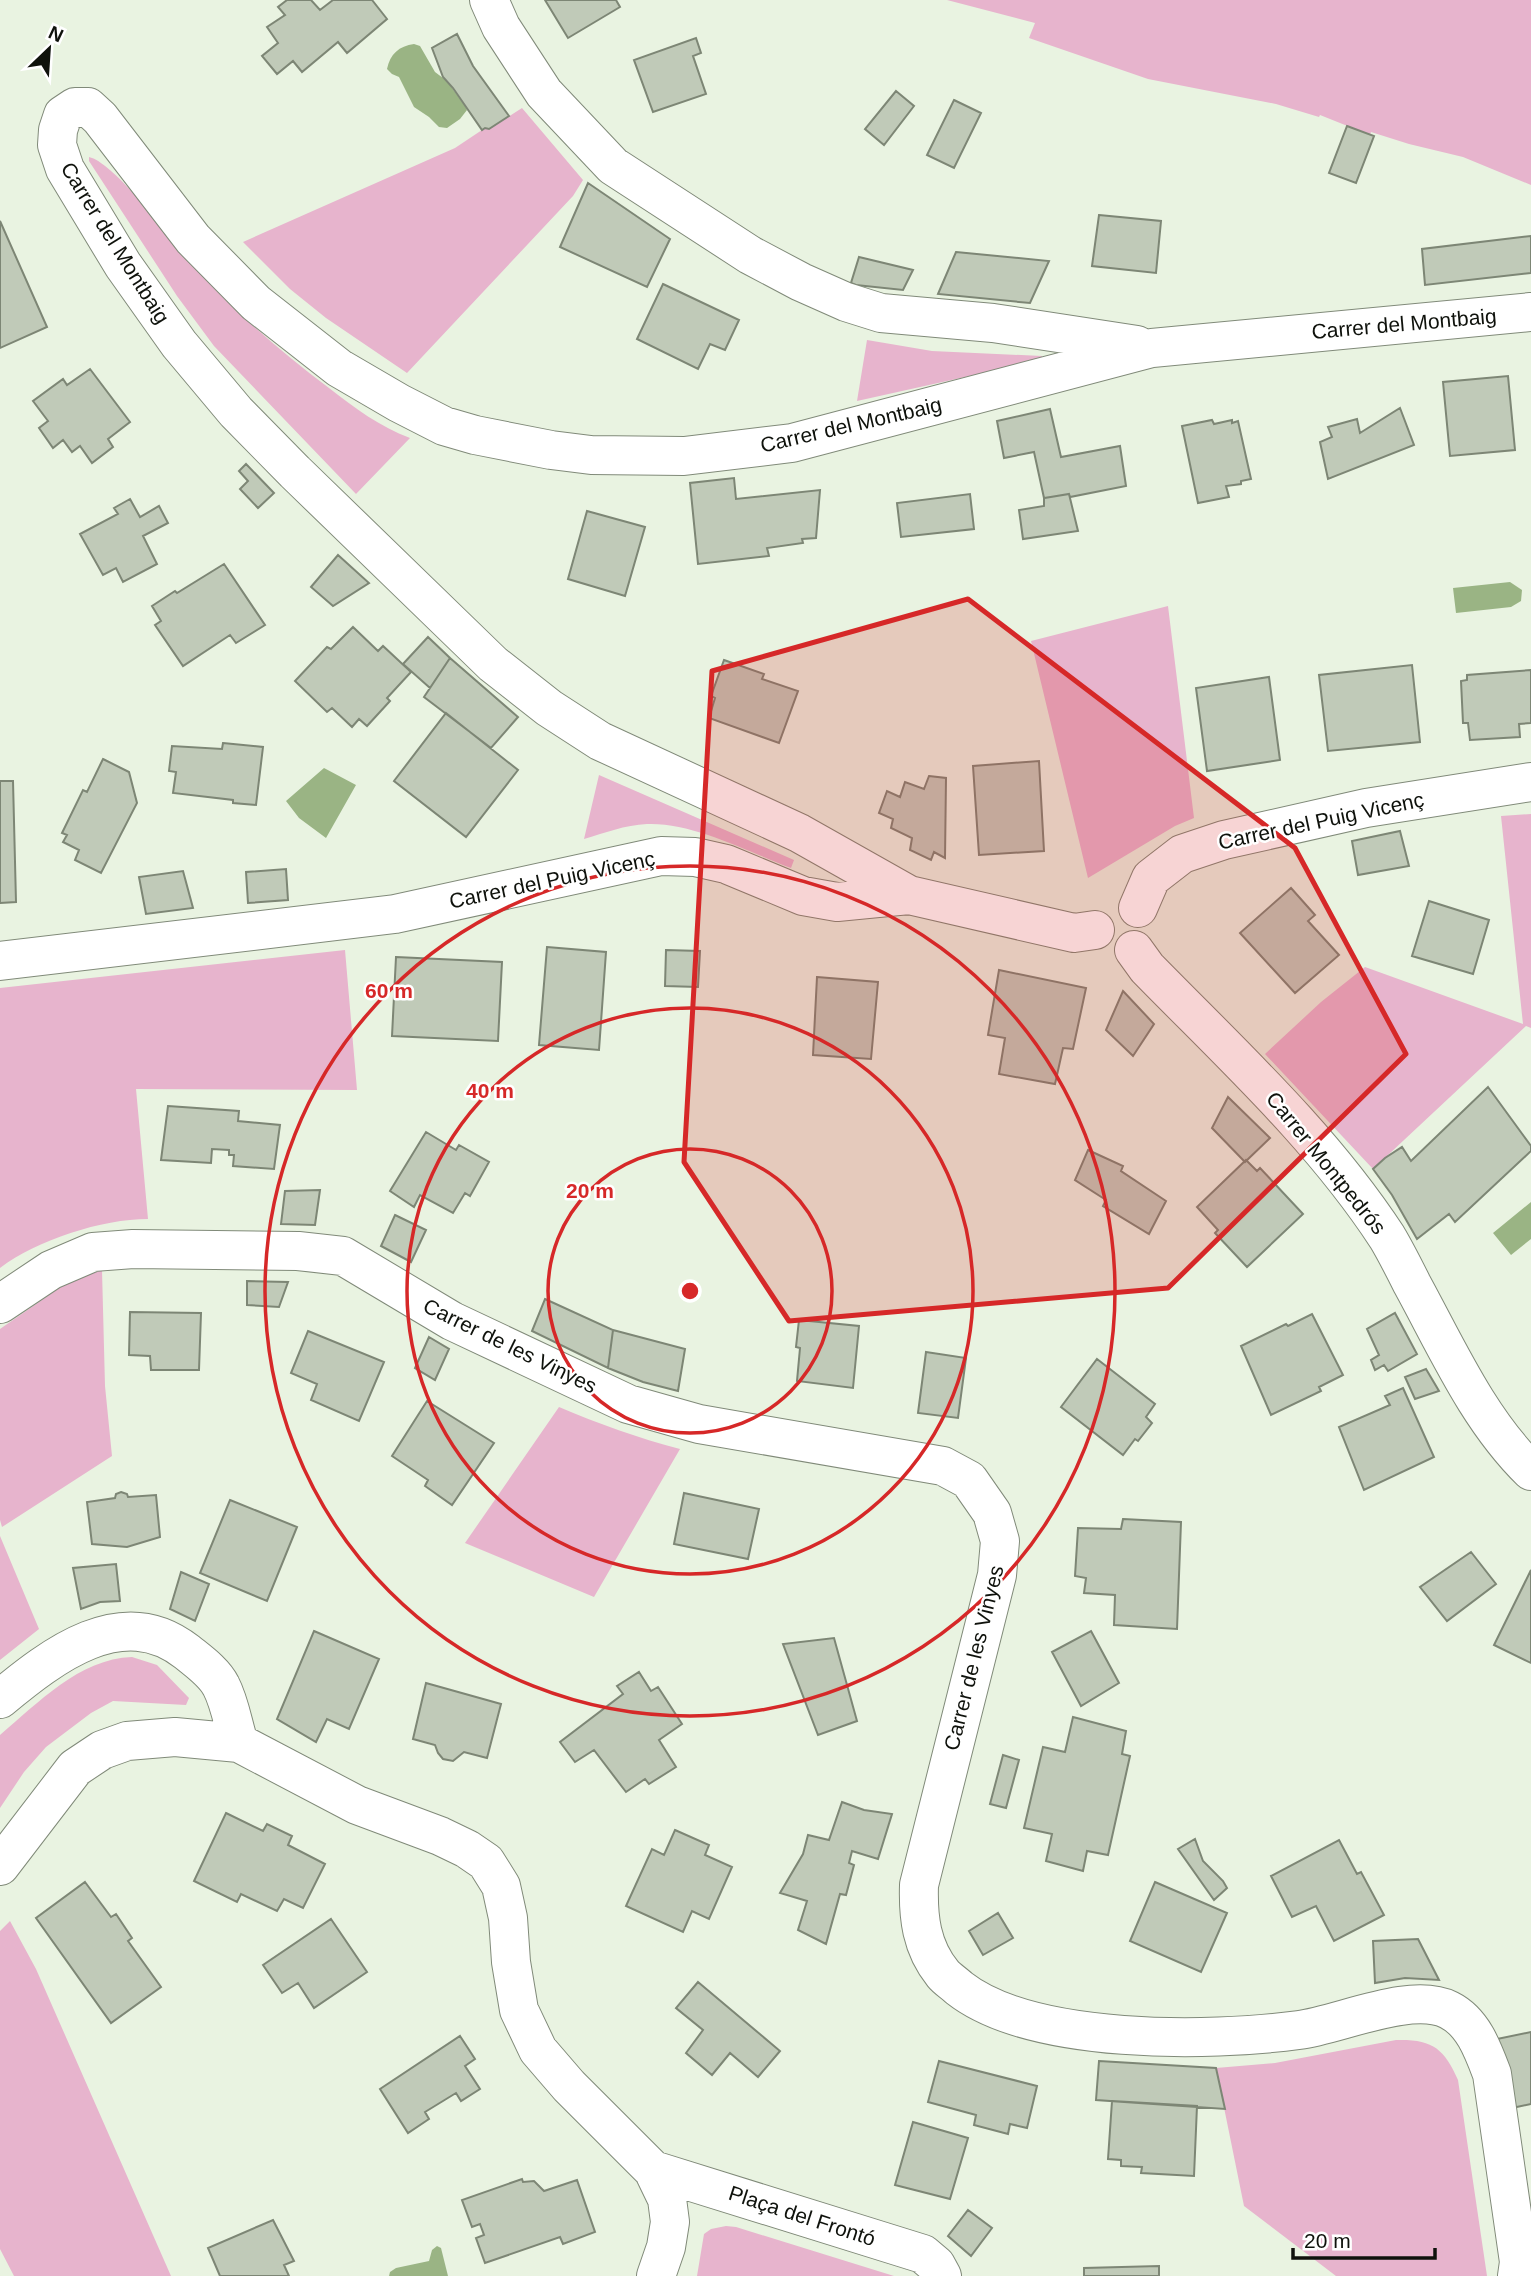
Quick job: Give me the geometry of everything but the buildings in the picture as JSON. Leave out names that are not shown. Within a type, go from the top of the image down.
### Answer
[{"type":"street","name":"Carrer del Montbaig","points":[[489,0],[501,27],[544,93],[612,166],[750,255],[801,282],[846,302],[881,313],[993,323],[1152,348]]},
{"type":"street","name":"Carrer del Montbaig","points":[[909,895],[799,833],[600,741],[549,708],[493,664],[236,412],[179,344],[124,265],[65,169],[57,145],[63,115],[75,107],[88,107],[100,118],[193,239],[256,303],[339,368],[444,426],[551,450],[591,455],[684,456],[780,445],[1152,348],[1531,312]]},
{"type":"street","name":"Carrer del Puig Vicenç","points":[[1138,908],[1152,878],[1182,853],[1224,840],[1366,807],[1531,782]]},
{"type":"street","name":"Carrer del Puig Vicenç","points":[[0,961],[395,914],[661,856],[695,857],[726,864],[803,896],[836,902],[909,895],[1074,933],[1095,930]]},
{"type":"street","points":[[1114,902],[1131,903],[1138,908],[1145,915],[1147,925],[1147,935],[1142,943],[1134,950],[1122,953],[1109,951],[1100,942],[1095,930],[1099,913],[1114,902]]},
{"type":"street","name":"Carrer Montpedrós","points":[[1134,950],[1147,968],[1300,1125],[1348,1184],[1388,1238],[1472,1394],[1494,1428],[1531,1471]]},
{"type":"street","name":"Carrer de les Vinyes","points":[[0,1304],[51,1270],[93,1252],[132,1249],[298,1251],[343,1256],[452,1321],[628,1404],[699,1424],[943,1466],[969,1480],[992,1513],[1000,1541],[998,1575],[919,1885],[918,1915],[926,1945],[944,1975],[975,2000],[1025,2020],[1092,2032],[1233,2037],[1302,2030],[1406,2006],[1424,2004],[1448,2010],[1467,2025],[1482,2047],[1492,2074],[1518,2262],[1517,2276]]},
{"type":"street","points":[[0,1699],[33,1672],[79,1644],[111,1632],[150,1632],[177,1645],[202,1664],[221,1685],[239,1743]]},
{"type":"street","points":[[0,1866],[75,1768],[102,1750],[127,1741],[175,1737],[239,1743],[357,1805],[467,1849],[486,1862],[501,1886],[508,1918],[511,1962],[519,2010],[538,2050],[569,2086],[653,2170],[667,2199],[670,2222],[666,2247],[656,2276]]},
{"type":"street","name":"Plaça del Frontó","points":[[653,2170],[923,2254],[936,2265],[942,2276]]},
{"type":"highlighted area","points":[[968,599],[1295,848],[1406,1054],[1168,1288],[789,1321],[684,1162],[712,671]]},
{"type":"shaded area","points":[[947,0],[1531,0],[1531,185],[1463,157],[1371,132],[1370,135],[1320,115],[1319,117],[1276,104],[1148,79],[1029,38],[1035,23]]},
{"type":"shaded area","points":[[414,44],[420,46],[435,72],[447,81],[467,110],[447,128],[439,127],[414,107],[399,77],[387,69],[396,52]]},
{"type":"shaded area","points":[[522,108],[583,180],[573,196],[407,373],[326,318],[290,289],[243,242],[455,148]]},
{"type":"shaded area","points":[[89,157],[101,163],[130,189],[199,271],[261,333],[358,410],[410,438],[356,494],[214,346],[177,296],[89,161]]},
{"type":"shaded area","points":[[867,340],[932,351],[1042,356],[1042,360],[857,401]]},
{"type":"shaded area","points":[[1510,582],[1522,590],[1521,601],[1511,607],[1456,613],[1453,588]]},
{"type":"shaded area","points":[[1168,606],[1194,818],[1175,826],[1088,878],[1031,641]]},
{"type":"shaded area","points":[[324,768],[356,785],[326,838],[299,818],[286,801]]},
{"type":"shaded area","points":[[599,775],[794,860],[791,868],[720,839],[664,825],[631,826],[584,839]]},
{"type":"shaded area","points":[[1531,814],[1531,1028],[1526,1026],[1373,1169],[1265,1054],[1321,1002],[1365,967],[1523,1024],[1501,816]]},
{"type":"shaded area","points":[[345,950],[357,1090],[136,1089],[148,1219],[111,1223],[71,1233],[32,1249],[0,1268],[0,988]]},
{"type":"shaded area","points":[[1531,1202],[1531,1239],[1511,1255],[1493,1233]]},
{"type":"shaded area","points":[[102,1270],[105,1386],[112,1456],[2,1527],[0,1329],[68,1282]]},
{"type":"shaded area","points":[[559,1407],[680,1449],[594,1597],[465,1543]]},
{"type":"shaded area","points":[[0,1536],[39,1629],[0,1660]]},
{"type":"shaded area","points":[[132,1657],[157,1665],[189,1698],[186,1705],[113,1701],[91,1713],[46,1747],[24,1772],[0,1808],[0,1735],[44,1697],[77,1674],[113,1660]]},
{"type":"shaded area","points":[[10,1921],[36,1969],[171,2276],[14,2276],[0,2249],[0,1931]]},
{"type":"shaded area","points":[[1396,2040],[1419,2041],[1435,2048],[1442,2053],[1458,2080],[1487,2276],[1336,2276],[1244,2206],[1216,2068],[1275,2063]]},
{"type":"shaded area","points":[[726,2226],[894,2276],[697,2276],[704,2234],[711,2229]]},
{"type":"shaded area","points":[[437,2246],[441,2248],[448,2276],[389,2276],[396,2268],[429,2261],[432,2250]]}]
